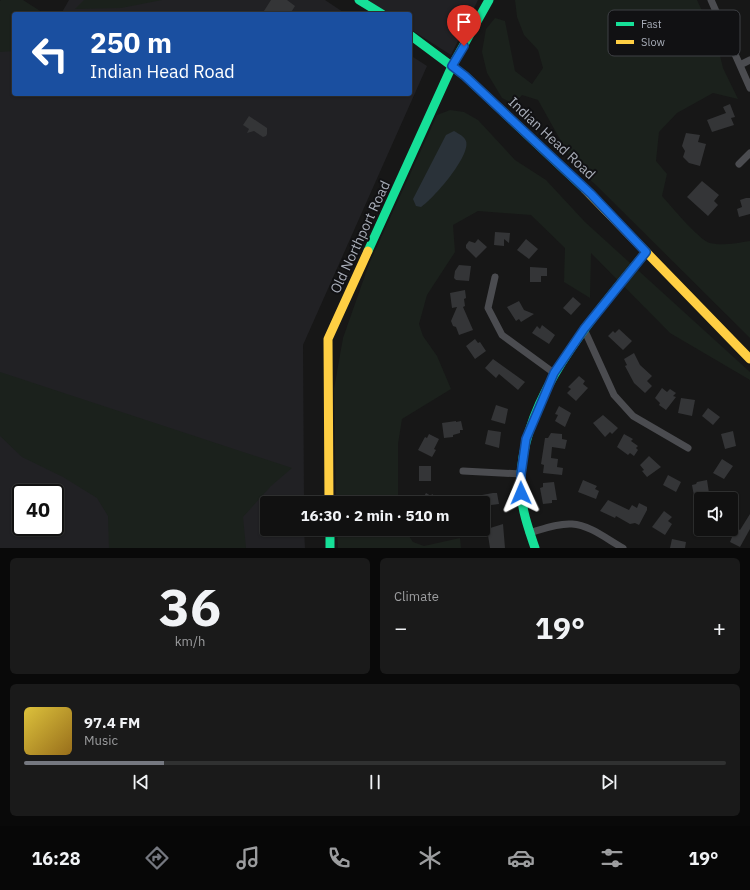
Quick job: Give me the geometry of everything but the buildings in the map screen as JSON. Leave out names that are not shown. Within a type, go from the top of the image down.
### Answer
[{"type":"main road","points":[[360,0],[379,12]]},
{"type":"main road","name":"Old Northport Road","points":[[329,496],[328,339],[452,66],[490,0]]},
{"type":"main road","name":"Indian Head Road","points":[[412,36],[465,76],[591,194],[750,359]]},
{"type":"main road","points":[[535,548],[529,533],[524,512],[521,474],[526,439],[554,373],[584,329],[646,252]]},
{"type":"main road","points":[[330,536],[330,548]]},
{"type":"street","points":[[712,0],[716,10]]},
{"type":"street","points":[[736,56],[750,88]]},
{"type":"street","points":[[740,65],[750,60]]},
{"type":"street","points":[[740,164],[750,153]]},
{"type":"street","points":[[495,277],[488,308],[502,335],[554,373]]},
{"type":"street","points":[[584,329],[614,395],[633,416],[688,448]]},
{"type":"street","points":[[464,471],[521,474]]},
{"type":"street","points":[[529,533],[556,526],[573,524],[589,529],[623,548]]},
{"type":"shaded area","points":[[23,0],[42,12],[12,12],[12,51],[0,52],[0,1]]},
{"type":"shaded area","points":[[69,0],[325,0],[343,12],[62,12]]},
{"type":"shaded area","points":[[84,0],[162,0],[121,8],[75,9]]},
{"type":"shaded area","points":[[364,0],[478,0],[451,55],[412,30],[412,12],[383,12]]},
{"type":"shaded area","points":[[515,0],[697,0],[702,10],[608,10],[608,56],[720,56],[723,68],[738,99],[713,93],[677,113],[659,132],[656,161],[667,174],[662,196],[699,236],[705,241],[715,244],[730,244],[750,241],[750,338],[596,185],[576,168],[538,100],[522,95],[514,104],[502,98],[487,73],[482,52],[486,29],[495,18],[505,21],[515,71],[532,84],[543,68],[538,50],[524,35],[517,17]]},
{"type":"shaded area","points":[[0,29],[12,29],[12,96],[412,96],[412,56],[427,66],[303,345],[304,496],[260,496],[260,536],[304,536],[305,548],[0,548]]},
{"type":"shaded area","points":[[450,110],[464,112],[478,120],[515,160],[546,180],[585,222],[750,372],[750,380],[670,333],[591,253],[590,298],[564,282],[565,248],[531,215],[478,211],[453,225],[455,252],[427,295],[419,324],[423,336],[437,356],[451,389],[402,419],[398,444],[398,496],[336,496],[334,389],[343,338],[369,264],[437,115]]},
{"type":"shaded area","points":[[454,131],[463,136],[466,141],[466,148],[463,157],[442,187],[421,207],[416,206],[413,199],[446,135]]},
{"type":"shaded area","points":[[0,372],[292,468],[262,496],[260,496],[260,498],[243,517],[246,548],[109,548],[108,516],[97,498],[63,477],[22,457],[0,436]]},
{"type":"shaded area","points":[[337,536],[409,536],[413,542],[424,546],[460,538],[461,548],[338,548]]},
{"type":"traffic: fast","points":[[359,0],[379,12]]},
{"type":"traffic: fast","points":[[368,251],[452,66],[489,0]]},
{"type":"traffic: fast","points":[[412,36],[465,76],[585,189]]},
{"type":"traffic: fast","points":[[535,548],[524,513],[521,492],[523,458],[531,425],[544,393],[562,363],[603,305],[646,252]]},
{"type":"traffic: fast","points":[[330,536],[330,548]]},
{"type":"traffic: slow","points":[[585,189],[750,359]]},
{"type":"traffic: slow","points":[[329,496],[328,339],[368,251]]},
{"type":"route","points":[[464,46],[452,66],[465,76],[591,194],[646,252],[584,329],[554,373],[526,439],[521,474],[521,493]]}]
